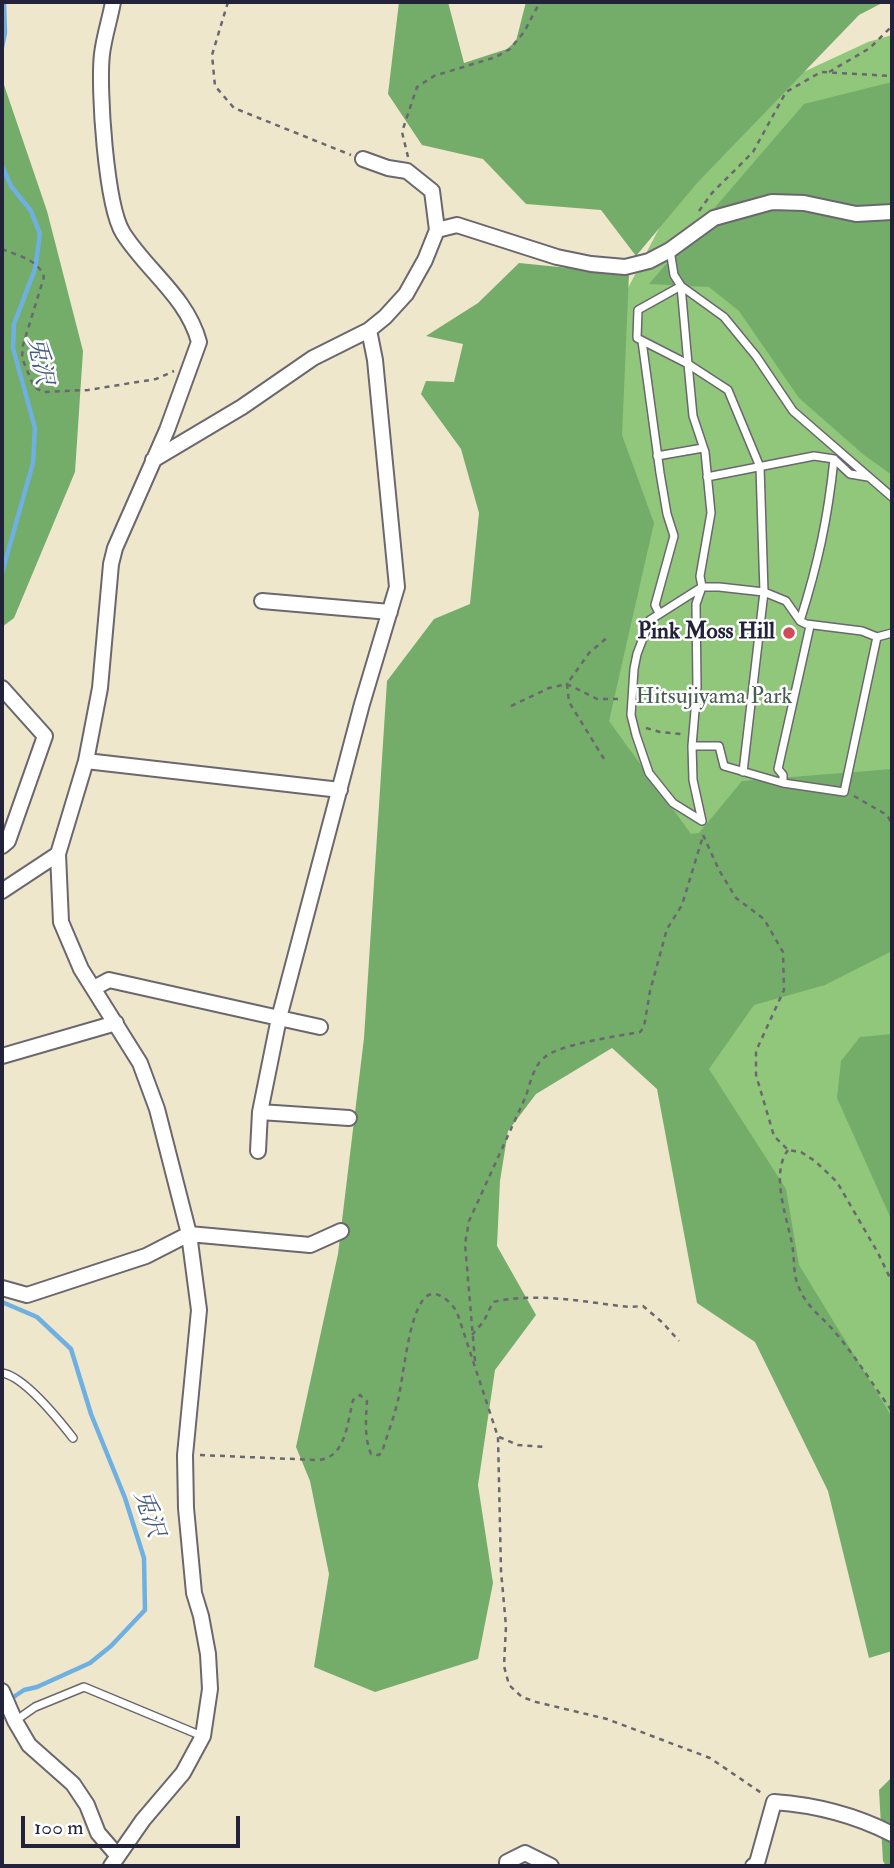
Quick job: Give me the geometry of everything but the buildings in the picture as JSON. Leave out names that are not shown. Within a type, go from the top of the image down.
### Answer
[{"type":"street","points":[[2,1692],[29,1745],[73,1784],[87,1805],[98,1833],[114,1861],[183,1773],[203,1736],[210,1689],[208,1654],[194,1593],[186,1508],[185,1455],[199,1310],[189,1234],[157,1109],[140,1063],[70,947],[61,922],[58,854],[86,761],[100,688],[111,564],[115,548],[193,363],[199,342],[195,327],[171,291],[122,232],[113,203],[101,104],[102,53],[113,2]]},
{"type":"street","points":[[153,460],[243,407],[313,358],[369,330],[406,295],[437,230],[432,191],[407,171],[387,169],[363,159]]},
{"type":"street","points":[[437,230],[457,225],[558,257],[625,267],[649,261],[670,250],[714,218],[772,202],[804,203],[856,214],[892,212]]},
{"type":"street","points":[[258,1151],[260,1112],[279,1018],[362,704],[397,587],[375,360],[369,330]]},
{"type":"street","points":[[262,601],[390,611]]},
{"type":"street","points":[[2,688],[45,736],[8,841],[2,846]]},
{"type":"street","points":[[86,761],[340,790]]},
{"type":"street","points":[[3,888],[58,854]]},
{"type":"street","points":[[94,988],[109,980],[320,1027]]},
{"type":"street","points":[[2,1056],[116,1023]]},
{"type":"street","points":[[260,1112],[349,1118]]},
{"type":"street","points":[[2,1288],[27,1295],[146,1256],[189,1234],[310,1245],[341,1231]]},
{"type":"street","points":[[755,1865],[774,1802],[802,1804],[836,1812],[868,1821],[892,1833]]},
{"type":"street","points":[[507,1866],[507,1861],[525,1853],[551,1866]]},
{"type":"lane","points":[[670,250],[674,275],[681,286],[724,317],[756,356],[793,411],[892,497]]},
{"type":"lane","points":[[681,286],[638,310],[637,338],[688,364],[728,390],[760,467],[764,592],[743,772]]},
{"type":"lane","points":[[681,286],[693,416],[704,448],[710,513],[700,576],[702,587],[696,604],[697,688],[692,746],[693,780],[702,821]]},
{"type":"lane","points":[[642,341],[657,456],[667,514],[674,536],[655,605],[659,613]]},
{"type":"lane","points":[[657,456],[704,448]]},
{"type":"lane","points":[[707,477],[814,456],[834,459],[850,474],[868,477]]},
{"type":"lane","points":[[800,621],[819,560],[829,509],[834,459]]},
{"type":"lane","points":[[702,821],[673,803],[649,773],[633,724],[632,699],[637,654],[650,620],[702,587],[764,592],[786,601],[800,621],[810,626],[862,631],[877,637],[892,633]]},
{"type":"lane","points":[[783,783],[783,775],[779,769],[810,626]]},
{"type":"lane","points":[[692,746],[719,747],[724,766],[743,772],[783,783],[844,792],[877,637]]},
{"type":"lane","points":[[2,1373],[15,1378],[50,1408],[73,1437]]},
{"type":"lane","points":[[13,1716],[84,1687],[203,1736]]},
{"type":"path","points":[[228,2],[212,55],[215,86],[234,108],[363,159]]},
{"type":"path","points":[[413,176],[401,132],[417,87],[434,76],[496,57],[510,49],[524,32],[540,2]]},
{"type":"path","points":[[829,72],[870,48],[892,26]]},
{"type":"path","points":[[698,212],[712,193],[753,152],[786,92],[821,72],[892,76]]},
{"type":"path","points":[[2,249],[34,263],[41,269],[44,277],[23,345],[22,358],[34,387],[43,392],[88,390],[156,379],[193,363]]},
{"type":"path","points":[[604,759],[569,702],[567,684],[589,653],[609,636]]},
{"type":"path","points":[[511,706],[549,688],[567,684],[597,699],[632,699]]},
{"type":"path","points":[[633,724],[660,732],[693,734]]},
{"type":"path","points":[[844,792],[887,815],[892,824]]},
{"type":"path","points":[[475,1368],[465,1244],[469,1221],[544,1057],[558,1050],[640,1032],[645,1027],[650,991],[667,929],[682,905],[703,836],[702,821]]},
{"type":"path","points":[[703,836],[736,898],[764,919],[783,952],[784,990],[758,1044],[756,1074],[774,1136],[788,1150],[809,1156],[837,1182],[892,1282]]},
{"type":"path","points":[[788,1150],[782,1158],[781,1204],[792,1242],[793,1272],[804,1297],[834,1331],[892,1411]]},
{"type":"path","points":[[185,1455],[317,1460],[331,1457],[341,1446],[353,1400],[360,1395],[367,1401],[366,1434],[369,1448],[371,1454],[379,1455],[397,1402],[415,1318],[424,1299],[430,1295],[438,1294],[451,1301],[498,1437],[501,1571],[506,1626],[504,1666],[509,1685],[522,1697],[607,1719],[710,1758],[774,1802]]},
{"type":"path","points":[[472,1335],[484,1321],[493,1302],[514,1297],[539,1297],[629,1307],[643,1306],[663,1323],[678,1341]]},
{"type":"path","points":[[498,1437],[518,1445],[547,1447]]},
{"type":"green space","points":[[399,2],[448,2],[464,63],[507,49],[516,41],[526,2],[884,2],[859,15],[697,183],[636,256],[601,210],[526,204],[483,159],[422,145],[388,94]]},
{"type":"green space","name":"Hitsujiyama Park","points":[[892,35],[892,1422],[833,1336],[529,728],[628,288],[692,165],[756,94],[868,42]]},
{"type":"green space","points":[[2,79],[47,211],[83,351],[75,472],[14,618],[2,627]]},
{"type":"green space","points":[[892,82],[892,475],[864,455],[799,398],[739,311],[709,287],[649,284],[804,104]]},
{"type":"green space","points":[[519,263],[629,274],[622,435],[654,523],[609,721],[691,834],[699,833],[742,781],[892,769],[892,951],[825,985],[754,1005],[709,1069],[786,1189],[799,1265],[892,1417],[892,1651],[869,1658],[828,1491],[755,1342],[697,1303],[657,1089],[612,1048],[536,1094],[508,1131],[500,1181],[497,1246],[536,1315],[495,1370],[478,1485],[493,1583],[478,1659],[375,1692],[314,1667],[329,1574],[310,1481],[296,1447],[338,1254],[364,1038],[387,681],[434,619],[470,604],[479,513],[461,449],[421,394],[426,381],[454,382],[463,344],[426,336],[478,303]]},
{"type":"green space","points":[[892,1034],[892,1221],[837,1098],[841,1061],[860,1037]]},
{"type":"green space","points":[[892,1777],[892,1866],[886,1866],[883,1861],[879,1790]]},
{"type":"waterway","name":"兎沢","points":[[2,47],[5,33],[4,2]]},
{"type":"waterway","name":"兎沢","points":[[2,166],[11,186],[31,211],[40,234],[35,269],[14,324],[13,348],[35,428],[33,463],[2,573]]},
{"type":"waterway","name":"兎沢","points":[[2,1302],[37,1317],[71,1349],[91,1414],[125,1498],[144,1558],[145,1610],[111,1646],[90,1663],[37,1687],[24,1690],[9,1700]]},
{"type":"place","name":"Pink Moss Hill","points":[[789,633]]}]
